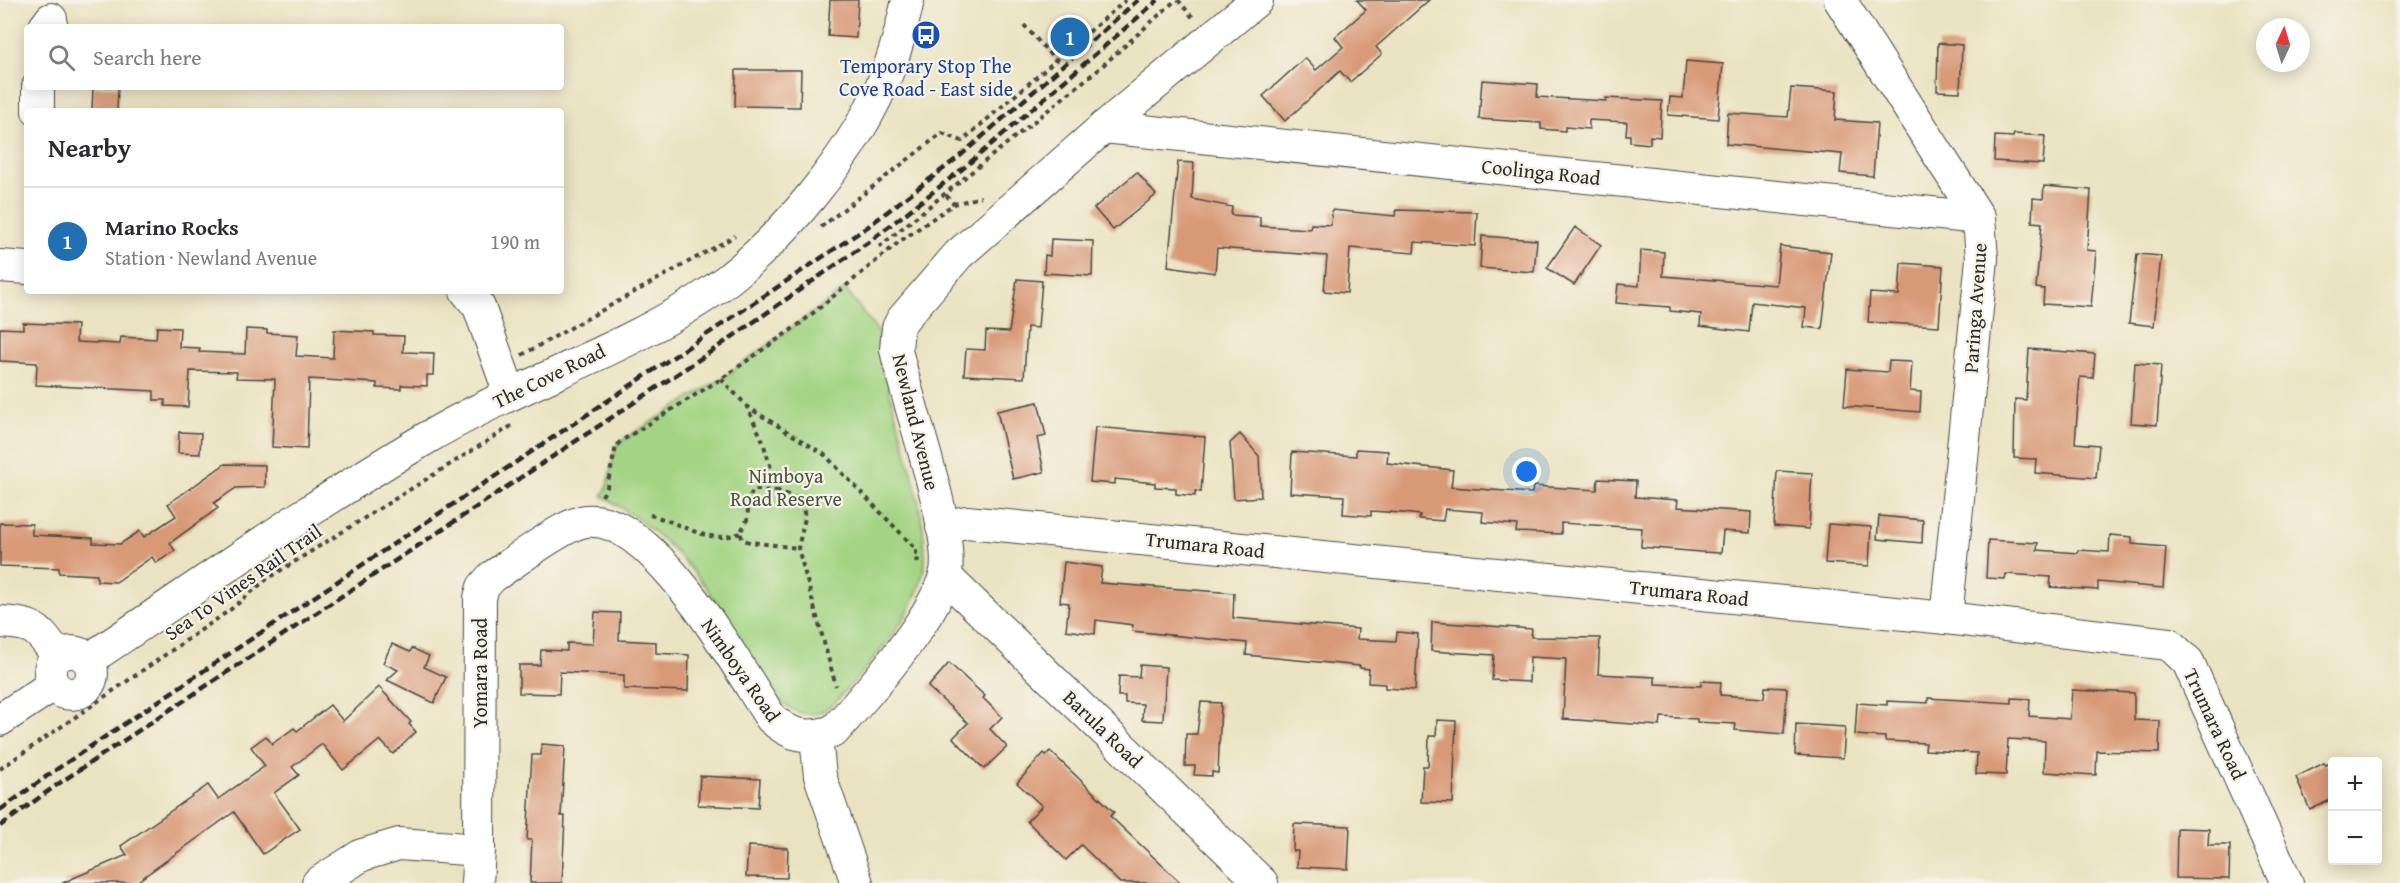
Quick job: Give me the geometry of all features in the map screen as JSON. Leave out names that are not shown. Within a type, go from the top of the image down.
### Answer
[{"type":"street","name":"The Cove Road","points":[[0,720],[66,667],[427,438],[505,381],[664,321],[704,297],[781,231],[817,189],[859,129],[889,69],[908,0]]},
{"type":"street","name":"Newland Avenue","points":[[816,737],[834,731],[924,618],[935,568],[947,563],[942,527],[898,360],[898,328],[910,310],[958,255],[1104,127],[1257,0]]},
{"type":"street","name":"Paringa Avenue","points":[[1840,0],[1979,218],[1982,258],[1946,618]]},
{"type":"street","points":[[38,90],[38,108]]},
{"type":"street","name":"Coolinga Road","points":[[1104,127],[1979,218]]},
{"type":"street","points":[[0,266],[24,268]]},
{"type":"street","points":[[469,294],[480,307],[505,381]]},
{"type":"street","name":"Nimboya Road","points":[[594,508],[605,521],[628,533],[654,555],[686,589],[771,718],[784,730],[801,736],[816,737]]},
{"type":"street","name":"Yomara Road","points":[[477,883],[480,598],[483,587],[492,577],[576,523],[594,508]]},
{"type":"street","name":"Trumara Road","points":[[942,527],[967,522],[1946,618],[2169,644],[2188,662],[2287,883]]},
{"type":"street","name":"Barula Road","points":[[935,568],[1262,883]]},
{"type":"street","points":[[0,622],[25,623],[36,629],[66,667]]},
{"type":"street","points":[[816,737],[820,776],[857,883]]},
{"type":"street","points":[[318,883],[362,855],[399,844],[479,850]]},
{"type":"path","points":[[812,232],[830,222],[942,133],[962,141],[1126,0]]},
{"type":"path","points":[[879,247],[1100,68],[1177,0],[1201,26]]},
{"type":"path","points":[[1024,25],[1056,61]]},
{"type":"path","points":[[946,195],[954,204]]},
{"type":"path","points":[[594,508],[616,446],[721,379],[810,317],[899,242],[954,204],[988,195]]},
{"type":"path","points":[[505,381],[738,234]]},
{"type":"path","points":[[894,236],[899,242]]},
{"type":"path","points":[[721,379],[746,405],[825,456],[916,549],[916,560],[935,568]]},
{"type":"path","name":"Sea To Vines Rail Trail","points":[[0,769],[230,610],[267,579],[508,430],[513,426],[513,420],[505,381]]},
{"type":"path","points":[[746,405],[762,439],[778,491]]},
{"type":"path","points":[[644,514],[687,526],[709,538],[720,539],[740,533],[747,520],[749,498],[753,490],[778,491],[792,496],[803,507],[805,518],[798,548],[826,652],[838,685],[833,693]]},
{"type":"path","points":[[740,533],[743,540],[750,542],[798,548]]},
{"type":"green space","name":"Nimboya Road Reserve","points":[[845,289],[879,333],[880,355],[920,510],[925,564],[916,595],[892,636],[832,705],[825,710],[810,714],[794,710],[778,699],[723,611],[684,560],[660,537],[602,496],[607,487],[616,446],[621,441],[721,379]]},
{"type":"building","points":[[830,0],[858,0],[856,38],[828,36]]},
{"type":"building","points":[[1357,0],[1429,0],[1376,47],[1382,54],[1350,82],[1340,71],[1285,121],[1263,96],[1305,58],[1316,70],[1343,47],[1335,37],[1366,10]]},
{"type":"building","points":[[1938,43],[1962,45],[1960,92],[1937,91]]},
{"type":"building","points":[[1686,61],[1723,64],[1718,119],[1668,115],[1670,97],[1683,98]]},
{"type":"building","points":[[736,70],[801,70],[800,107],[735,106]]},
{"type":"building","points":[[1482,80],[1538,84],[1537,97],[1662,101],[1660,137],[1650,136],[1650,144],[1630,142],[1630,135],[1626,135],[1627,122],[1589,120],[1589,129],[1565,127],[1565,131],[1541,129],[1541,123],[1479,119]]},
{"type":"building","points":[[1791,88],[1837,91],[1835,120],[1877,123],[1873,176],[1840,173],[1842,154],[1726,144],[1728,113],[1788,117]]},
{"type":"building","points":[[93,90],[118,90],[117,108],[92,108]]},
{"type":"building","points":[[2014,134],[2045,136],[2043,164],[1994,161],[1995,136],[2013,137]]},
{"type":"building","points":[[1178,162],[1194,163],[1192,199],[1232,207],[1231,215],[1260,217],[1260,226],[1310,229],[1311,224],[1331,225],[1332,210],[1395,216],[1396,210],[1477,212],[1475,246],[1415,242],[1414,253],[1350,248],[1347,293],[1324,291],[1327,256],[1217,248],[1215,273],[1168,266]]},
{"type":"building","points":[[1137,172],[1156,195],[1113,230],[1094,208]]},
{"type":"building","points":[[2044,186],[2091,190],[2087,250],[2096,251],[2091,307],[2043,304],[2044,289],[2036,288],[2042,223],[2032,222],[2033,198],[2043,199]]},
{"type":"building","points":[[1575,227],[1601,245],[1574,285],[1547,268]]},
{"type":"building","points":[[1482,236],[1537,240],[1534,272],[1480,268]]},
{"type":"building","points":[[1051,239],[1093,241],[1092,276],[1044,273],[1045,255],[1050,256]]},
{"type":"building","points":[[1780,246],[1831,252],[1822,329],[1804,327],[1806,308],[1752,302],[1749,332],[1700,326],[1701,314],[1670,311],[1670,307],[1616,303],[1618,284],[1639,286],[1641,250],[1664,252],[1663,276],[1776,285]]},
{"type":"building","points":[[2137,254],[2161,256],[2154,326],[2129,323]]},
{"type":"building","points":[[1901,263],[1943,266],[1939,326],[1868,322],[1870,293],[1899,295]]},
{"type":"building","points":[[1017,279],[1042,281],[1038,328],[1027,327],[1024,378],[964,375],[966,349],[985,350],[986,331],[1009,332]]},
{"type":"building","points":[[23,323],[77,325],[76,342],[120,344],[121,337],[156,339],[157,327],[180,328],[179,347],[200,348],[199,352],[245,354],[246,329],[267,330],[267,333],[298,335],[296,356],[333,358],[334,330],[374,332],[374,335],[404,336],[403,352],[434,353],[433,375],[427,375],[427,386],[401,385],[401,389],[377,388],[377,383],[309,379],[307,449],[272,447],[275,379],[236,378],[237,372],[190,371],[188,407],[165,406],[165,400],[154,400],[154,391],[36,385],[37,363],[0,361],[0,328],[23,329]]},
{"type":"building","points":[[2029,349],[2095,354],[2093,378],[2080,377],[2075,443],[2099,445],[2096,478],[2035,473],[2036,459],[2014,458],[2015,399],[2026,400]]},
{"type":"building","points":[[1889,361],[1912,362],[1910,391],[1921,392],[1920,412],[1844,406],[1847,369],[1888,372]]},
{"type":"building","points":[[2135,363],[2161,365],[2157,425],[2131,423]]},
{"type":"building","points":[[1038,402],[1046,436],[1037,438],[1044,472],[1013,479],[997,411]]},
{"type":"building","points":[[1095,427],[1205,437],[1201,492],[1195,491],[1195,496],[1176,494],[1176,488],[1155,487],[1155,483],[1115,479],[1115,484],[1090,482]]},
{"type":"building","points":[[179,432],[201,433],[200,454],[178,453]]},
{"type":"building","points":[[1240,434],[1259,456],[1261,497],[1234,499],[1230,443]]},
{"type":"building","points":[[1356,449],[1388,451],[1387,463],[1453,470],[1451,487],[1532,493],[1533,486],[1597,490],[1598,479],[1636,481],[1635,497],[1678,500],[1677,507],[1751,512],[1750,533],[1723,531],[1721,553],[1641,547],[1642,528],[1561,523],[1561,534],[1516,532],[1517,525],[1482,522],[1483,512],[1445,509],[1443,521],[1419,519],[1420,515],[1402,513],[1371,511],[1371,516],[1343,514],[1344,496],[1290,493],[1292,452],[1356,456]]},
{"type":"building","points":[[225,464],[265,465],[265,487],[236,488],[214,503],[218,508],[170,543],[175,551],[156,563],[152,557],[116,582],[97,581],[97,575],[59,573],[59,568],[0,566],[0,523],[32,524],[32,535],[93,538],[93,543],[120,544],[140,531],[144,537],[176,516],[168,504]]},
{"type":"building","points":[[1777,471],[1812,473],[1809,529],[1774,526]]},
{"type":"building","points":[[1879,516],[1923,520],[1922,543],[1877,539]]},
{"type":"building","points":[[1828,524],[1871,527],[1869,566],[1825,563]]},
{"type":"building","points":[[2110,535],[2132,537],[2132,544],[2166,547],[2163,588],[2098,582],[2098,590],[2050,587],[2051,577],[2006,574],[2005,579],[1986,578],[1988,540],[2038,543],[2037,550],[2078,553],[2078,550],[2109,552]]},
{"type":"building","points":[[1064,562],[1102,567],[1100,583],[1234,593],[1233,618],[1358,629],[1357,639],[1396,641],[1397,632],[1418,634],[1415,690],[1385,688],[1385,684],[1368,683],[1369,669],[1360,668],[1360,666],[1246,655],[1247,643],[1132,631],[1133,625],[1096,620],[1095,634],[1066,630],[1069,603],[1060,602]]},
{"type":"building","points":[[595,612],[620,613],[619,640],[656,642],[656,653],[689,655],[688,691],[624,689],[624,675],[560,672],[559,694],[519,693],[519,665],[540,665],[541,650],[567,651],[567,643],[593,644]]},
{"type":"building","points":[[1432,622],[1532,629],[1531,637],[1600,638],[1598,674],[1655,677],[1655,684],[1701,686],[1701,681],[1721,682],[1720,695],[1764,698],[1765,687],[1787,688],[1784,734],[1735,730],[1736,724],[1697,722],[1697,719],[1661,717],[1660,726],[1563,719],[1566,659],[1530,657],[1529,682],[1492,680],[1494,655],[1431,651]]},
{"type":"building","points":[[392,644],[410,652],[412,648],[429,656],[424,667],[446,677],[434,703],[387,680],[398,670],[383,663]]},
{"type":"building","points":[[949,663],[985,696],[983,698],[1002,717],[990,729],[1007,747],[984,769],[953,738],[968,723],[928,687]]},
{"type":"building","points":[[1140,665],[1166,667],[1163,721],[1142,720],[1143,704],[1125,703],[1125,696],[1118,696],[1119,676],[1139,677]]},
{"type":"building","points":[[379,687],[411,722],[409,724],[416,732],[393,754],[380,740],[343,770],[322,744],[292,767],[299,775],[274,793],[300,829],[263,854],[234,812],[135,883],[62,883],[127,855],[121,846],[208,785],[218,799],[265,766],[251,747],[266,736],[272,744],[294,728],[297,731],[330,705],[343,721]]},
{"type":"building","points":[[2072,690],[2134,693],[2134,720],[2160,721],[2159,753],[2097,751],[2096,775],[2044,772],[2045,741],[2008,739],[2006,775],[1976,774],[1977,753],[1925,750],[1926,743],[1885,741],[1885,737],[1855,735],[1857,703],[1887,705],[1887,701],[1928,703],[1928,698],[2012,703],[2012,698],[2030,699],[2029,716],[2070,719]]},
{"type":"building","points":[[1201,702],[1221,703],[1218,773],[1212,772],[1212,776],[1194,775],[1195,766],[1185,766],[1186,734],[1197,734]]},
{"type":"building","points":[[1437,720],[1456,721],[1453,803],[1421,802],[1423,766],[1428,766],[1429,736],[1436,736]]},
{"type":"building","points":[[1796,724],[1845,727],[1843,758],[1795,755]]},
{"type":"building","points":[[542,744],[565,746],[561,816],[565,816],[562,883],[530,883],[532,840],[527,840],[532,755],[541,755]]},
{"type":"building","points":[[1050,751],[1114,812],[1110,816],[1181,883],[1120,883],[1081,845],[1066,860],[1027,821],[1042,806],[1017,783],[1044,753],[1046,755]]},
{"type":"building","points":[[2324,763],[2328,764],[2328,801],[2310,810],[2296,777]]},
{"type":"building","points":[[700,776],[760,779],[758,808],[698,805]]},
{"type":"building","points":[[1294,824],[1350,826],[1348,869],[1297,867],[1298,851],[1293,851]]},
{"type":"building","points":[[2177,828],[2209,829],[2208,845],[2230,845],[2229,879],[2176,878]]},
{"type":"building","points":[[748,846],[788,848],[787,878],[746,877]]},
{"type":"railway","points":[[0,810],[54,771],[866,228],[960,156],[1138,0]]},
{"type":"railway","points":[[0,826],[61,782],[709,353],[873,239],[966,166],[1158,0]]},
{"type":"place","name":"Temporary Stop The Cove Road - East side","points":[[926,35]]},
{"type":"place","name":"Marino Rocks","points":[[1070,37]]}]
